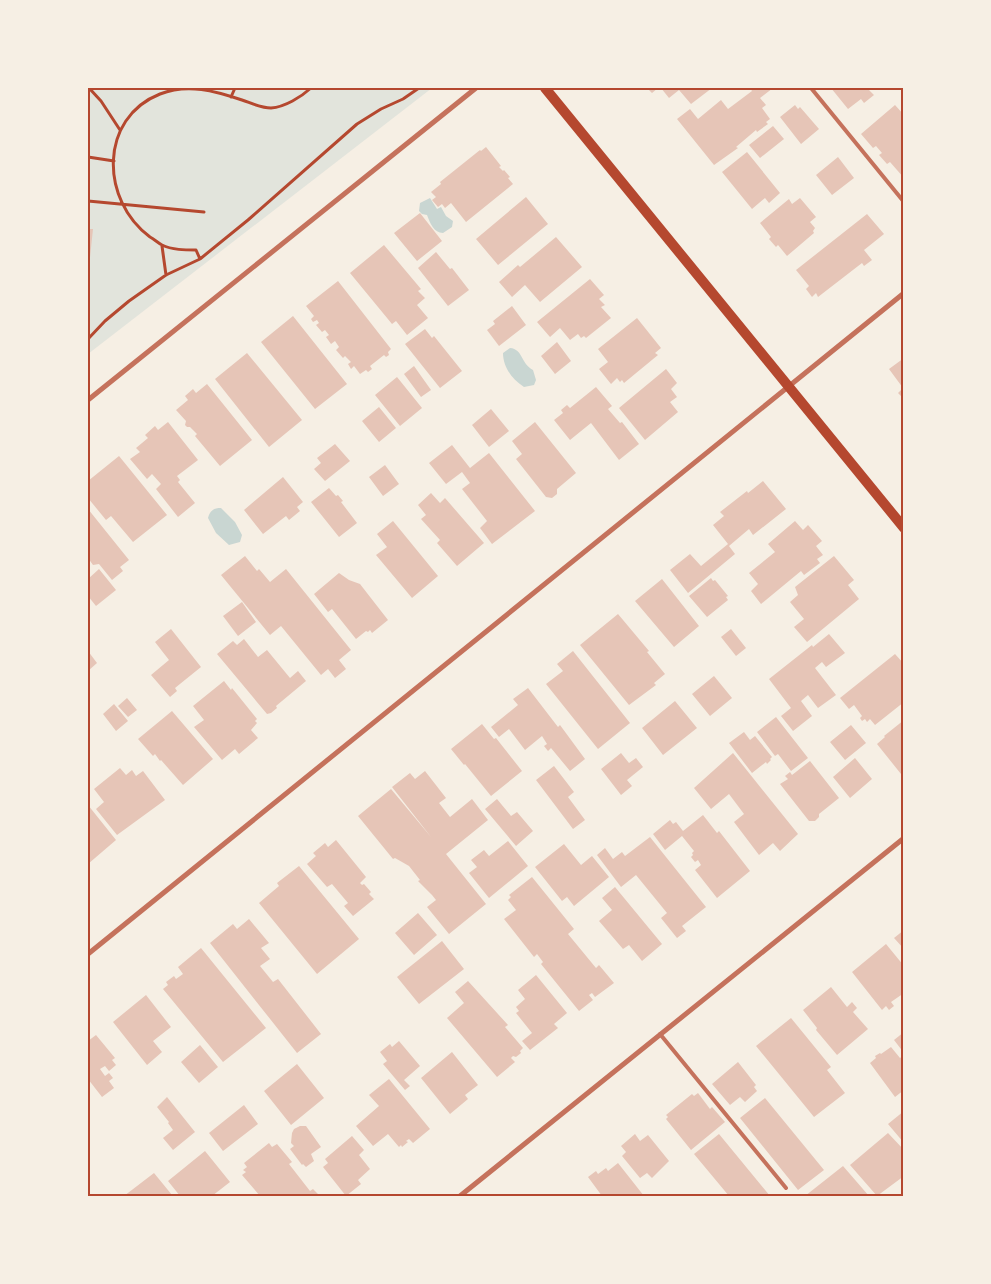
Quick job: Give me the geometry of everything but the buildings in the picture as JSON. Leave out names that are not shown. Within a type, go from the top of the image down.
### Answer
[{"type":"main road","points":[[546,88],[904,528]]},
{"type":"street","points":[[88,400],[476,88]]},
{"type":"street","points":[[88,954],[904,293]]},
{"type":"street","points":[[460,1196],[904,838]]},
{"type":"lane","points":[[811,88],[904,202]]},
{"type":"lane","points":[[660,1034],[786,1188]]},
{"type":"path","points":[[89,88],[101,100],[120,130]]},
{"type":"path","points":[[231,97],[235,88]]},
{"type":"path","points":[[200,259],[196,250],[182,250],[162,246],[140,229],[121,204],[115,188],[113,175],[114,150],[120,130],[130,116],[144,102],[174,89],[204,89],[270,108],[281,106],[304,94],[311,88]]},
{"type":"path","points":[[88,339],[105,321],[166,275],[200,259],[248,220],[357,124],[419,88]]},
{"type":"path","points":[[88,157],[114,161]]},
{"type":"path","points":[[88,201],[204,212]]},
{"type":"path","points":[[162,246],[166,275]]},
{"type":"shaded area","points":[[88,88],[432,88],[88,354]]},
{"type":"shaded area","points":[[430,198],[437,209],[441,207],[446,216],[453,221],[452,227],[443,233],[437,231],[427,215],[419,211],[420,203]]},
{"type":"shaded area","points":[[510,348],[517,351],[533,370],[536,380],[534,385],[524,387],[509,372],[503,358],[503,353]]},
{"type":"shaded area","points":[[221,508],[235,522],[242,535],[240,542],[229,545],[216,533],[208,518],[212,510]]}]
